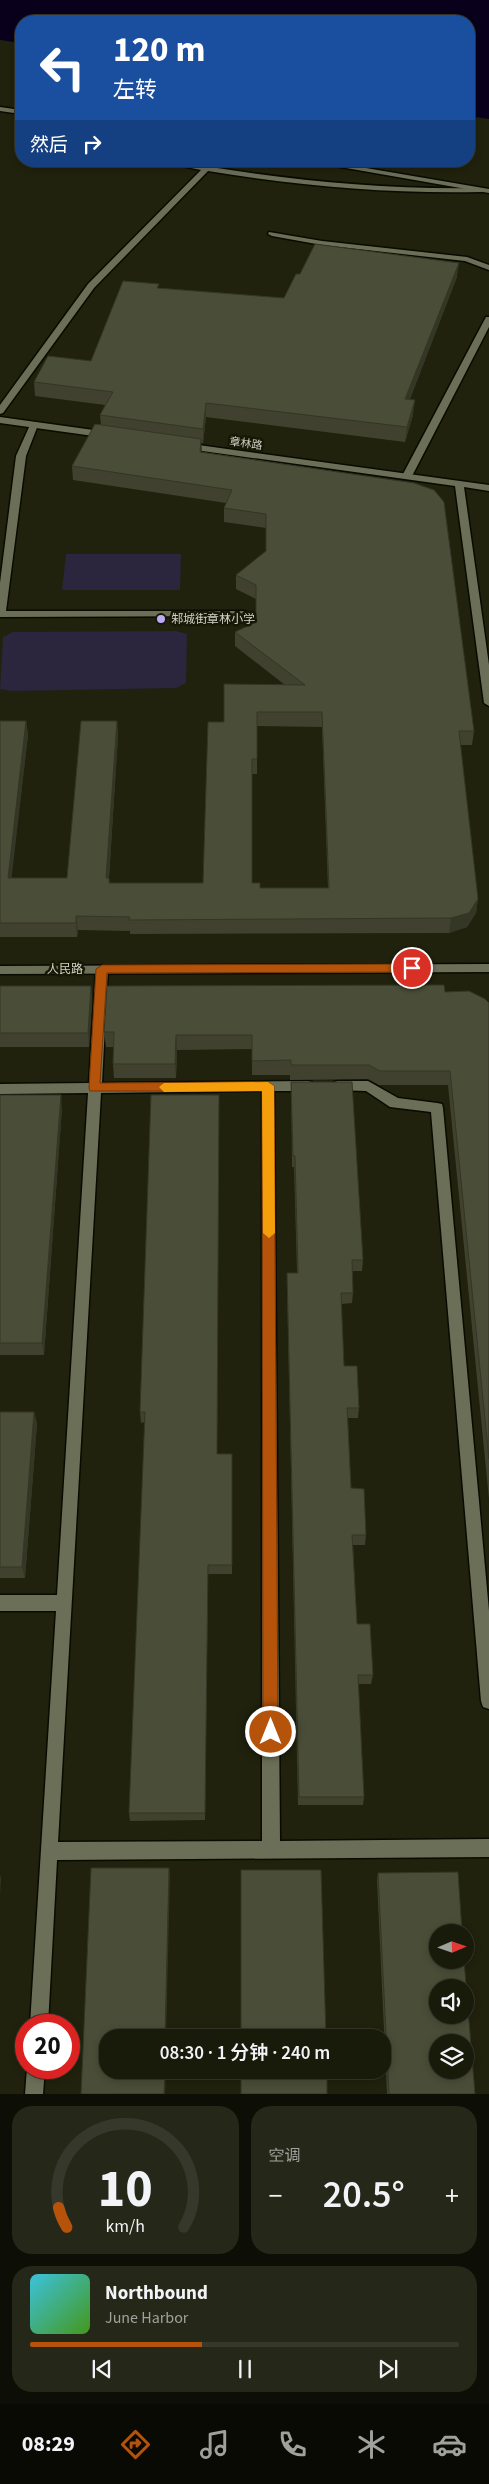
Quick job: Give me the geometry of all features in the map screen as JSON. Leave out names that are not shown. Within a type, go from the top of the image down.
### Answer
[{"type":"street","points":[[0,109],[15,111]]},
{"type":"street","points":[[195,167],[286,182],[446,192],[485,190]]},
{"type":"street","points":[[346,167],[485,190]]},
{"type":"street","points":[[0,411],[91,286],[206,169]]},
{"type":"street","points":[[272,234],[322,243],[467,260],[489,268]]},
{"type":"street","points":[[407,476],[489,319]]},
{"type":"street","points":[[0,420],[123,437]]},
{"type":"street","points":[[34,425],[21,456],[1,614],[243,614]]},
{"type":"street","name":"章林路","points":[[172,444],[489,488]]},
{"type":"street","points":[[459,484],[489,703]]},
{"type":"street","name":"人民路","points":[[0,970],[489,968]]},
{"type":"street","points":[[39,2014],[102,969]]},
{"type":"street","points":[[268,1086],[272,1849]]},
{"type":"street","points":[[0,1089],[368,1086],[395,1103],[437,1108],[489,1701]]},
{"type":"street","points":[[0,1603],[64,1603]]},
{"type":"street","points":[[49,1851],[489,1848]]},
{"type":"street","points":[[34,2094],[35,2079]]},
{"type":"shaded area","points":[[0,0],[489,0],[489,119],[475,117],[475,15],[15,15],[15,42],[0,40]]},
{"type":"shaded area","points":[[66,554],[181,554],[180,590],[62,590]]},
{"type":"shaded area","points":[[176,631],[187,634],[186,683],[176,688],[12,691],[0,689],[3,637],[13,632]]},
{"type":"building","points":[[315,244],[459,263],[405,399],[415,400],[407,427],[206,403],[203,429],[100,415],[113,392],[34,382],[48,356],[91,361],[123,281],[159,284],[157,288],[284,298],[296,274],[300,274]]},
{"type":"building","points":[[95,424],[201,439],[200,452],[414,483],[434,490],[444,502],[474,731],[459,731],[478,899],[469,913],[451,918],[129,920],[130,917],[76,916],[76,923],[0,923],[0,721],[26,721],[8,878],[67,878],[81,721],[117,721],[106,878],[109,878],[109,883],[203,883],[208,722],[224,722],[224,684],[305,685],[235,632],[256,622],[256,585],[236,575],[266,551],[266,514],[224,508],[232,490],[72,466]],"holes":[[[257,712],[322,712],[329,888],[260,888],[260,883],[252,883],[252,759],[257,759]]]},
{"type":"building","points":[[444,985],[445,992],[469,991],[489,1003],[489,1459],[450,1071],[380,1071],[369,1065],[291,1065],[291,1060],[252,1061],[252,1035],[176,1035],[175,1064],[113,1064],[114,1032],[104,1032],[107,986]]},
{"type":"building","points":[[0,986],[91,986],[88,1033],[0,1033]]},
{"type":"building","points":[[291,1082],[352,1082],[363,1260],[352,1260],[353,1293],[341,1293],[344,1366],[357,1366],[359,1408],[347,1408],[351,1488],[364,1489],[366,1535],[352,1535],[357,1624],[370,1624],[373,1675],[358,1675],[364,1797],[299,1797],[287,1273],[298,1273]]},
{"type":"building","points":[[0,1095],[61,1095],[42,1343],[0,1343]]},
{"type":"building","points":[[151,1095],[219,1095],[217,1454],[232,1454],[232,1565],[208,1565],[205,1813],[129,1813],[145,1412],[140,1412]]},
{"type":"building","points":[[0,1412],[34,1412],[22,1567],[0,1567]]},
{"type":"building","points":[[91,1868],[169,1868],[165,2029],[99,2029],[99,2079],[165,2079],[164,2094],[81,2094]]},
{"type":"building","points":[[241,1870],[321,1870],[326,2029],[241,2029]]},
{"type":"building","points":[[458,1872],[461,1924],[429,1924],[429,1969],[465,1969],[466,1979],[429,1979],[429,2024],[469,2024],[470,2034],[429,2034],[429,2079],[474,2079],[475,2094],[389,2094],[388,2079],[391,2079],[391,2029],[386,2029],[378,1873]]},
{"type":"building","points":[[241,2079],[327,2079],[327,2094],[241,2094]]},
{"type":"slow traffic","points":[[164,1087],[268,1086],[269,1233]]},
{"type":"place","name":"邾城街章林小学","points":[[161,619]]},
{"type":"route","points":[[271,1732],[268,1086],[94,1088],[102,969],[412,968]]}]
